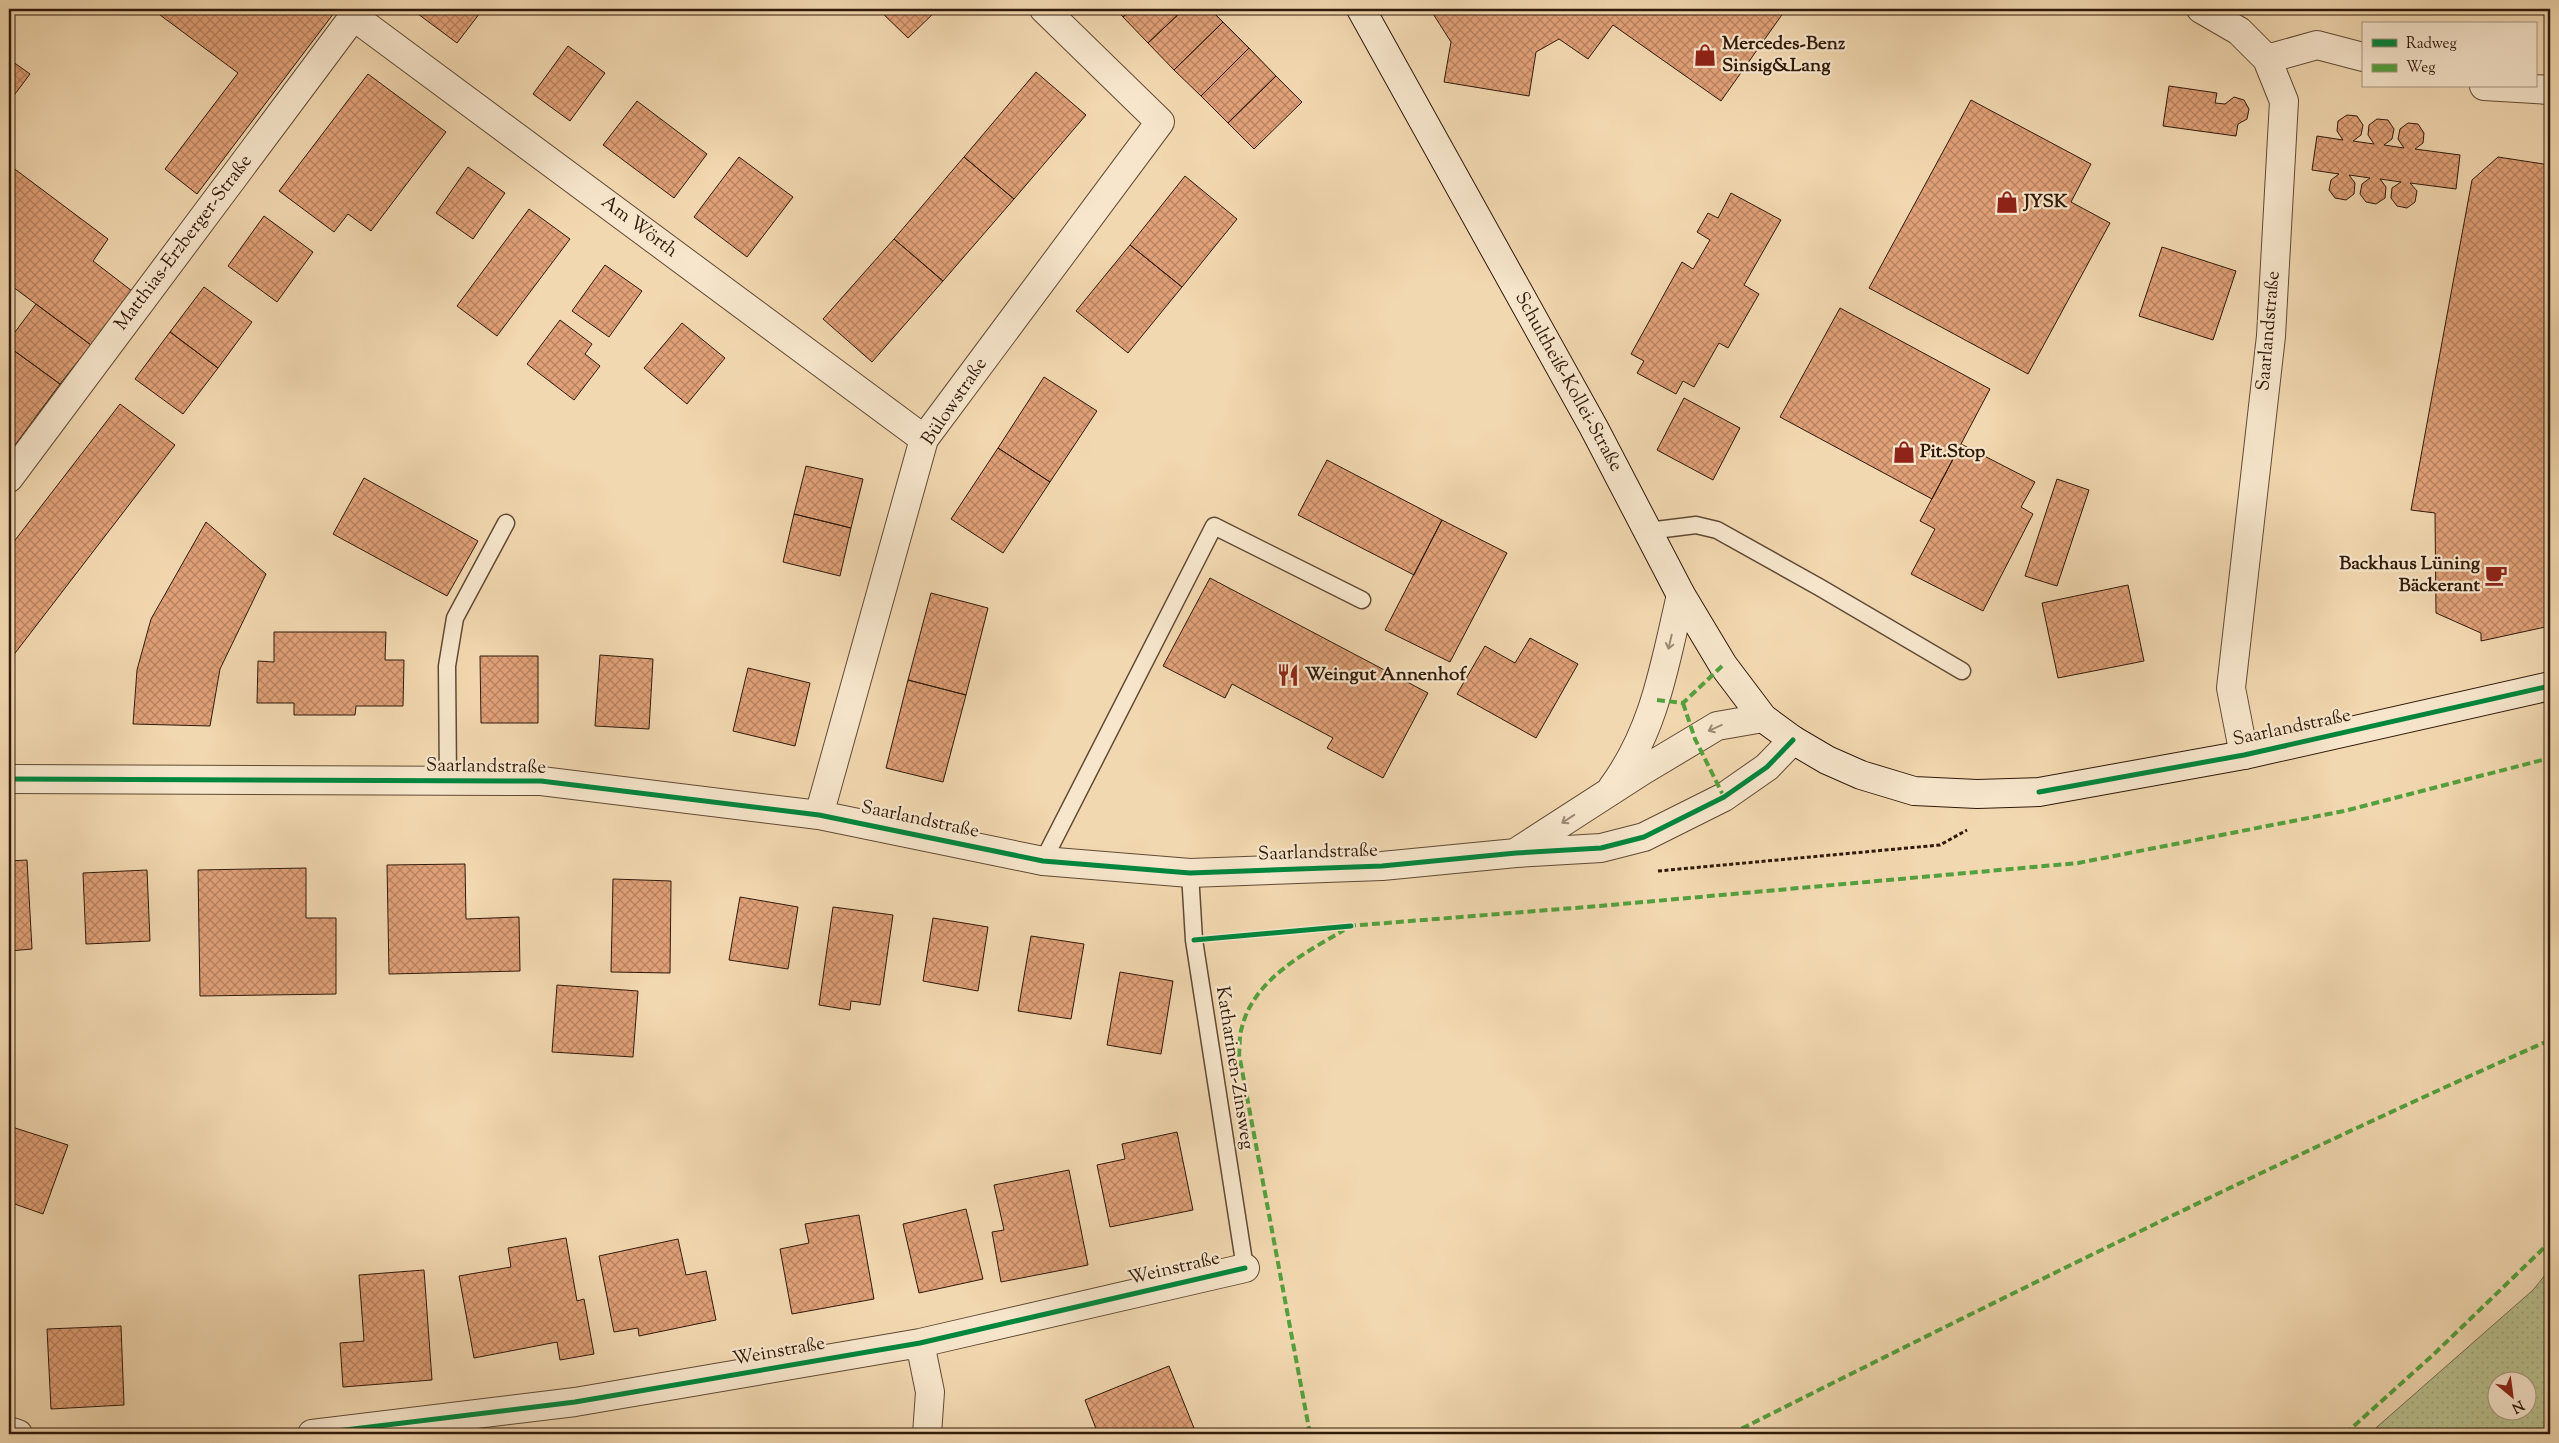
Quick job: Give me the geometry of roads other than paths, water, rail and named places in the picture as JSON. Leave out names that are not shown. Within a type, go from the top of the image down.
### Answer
[{"type":"street","name":"Bülowstraße","points":[[819,815],[924,439],[1160,122],[1044,9]]},
{"type":"street","name":"Schultheiß-Kollei-Straße","points":[[1362,9],[1594,428],[1681,595],[1724,665],[1762,718],[1793,740]]},
{"type":"street","points":[[2201,9],[2239,31],[2267,59],[2317,45],[2362,57]]},
{"type":"street","name":"Am Wörth","points":[[356,12],[924,439]]},
{"type":"street","name":"Matthias-Erzberger-Straße","points":[[9,478],[356,12]]},
{"type":"street","name":"Saarlandstraße","points":[[2244,755],[2231,688],[2271,336],[2284,101],[2267,59]]},
{"type":"street","points":[[2517,88],[2550,90]]},
{"type":"street","name":"Saarlandstraße","points":[[1609,793],[1624,770],[1657,700],[1681,595]]},
{"type":"street","name":"Saarlandstraße","points":[[9,779],[541,781],[819,815],[1043,861],[1190,873],[1382,866],[1516,853],[1601,848],[1644,836],[1724,797],[1767,767],[1793,740],[1827,760],[1861,775],[1914,791],[1977,794],[2039,792],[2244,755],[2550,686]]},
{"type":"street","name":"Saarlandstraße","points":[[1516,853],[1718,726],[1762,718]]},
{"type":"street","name":"Weinstraße","points":[[312,1434],[575,1402],[920,1343],[1245,1268]]},
{"type":"street","points":[[920,1343],[930,1392],[927,1434]]},
{"type":"street","points":[[9,1431],[18,1434]]},
{"type":"lane","points":[[448,781],[446,666],[455,618],[506,523]]},
{"type":"lane","points":[[1043,861],[1214,526],[1362,600]]},
{"type":"lane","points":[[1648,531],[1696,526],[1717,530],[1962,671]]},
{"type":"lane","name":"Katharinen-Zinsweg","points":[[1190,873],[1194,940],[1245,1268]]},
{"type":"place","name":"Mercedes-Benz Sinsig&Lang","points":[[1705,55]]},
{"type":"place","name":"JYSK","points":[[2007,202]]},
{"type":"place","name":"Pit.Stop","points":[[1904,452]]},
{"type":"place","name":"Backhaus Lüning Bäckerant","points":[[2496,575]]},
{"type":"place","name":"Weingut Annenhof","points":[[1288,675]]}]
